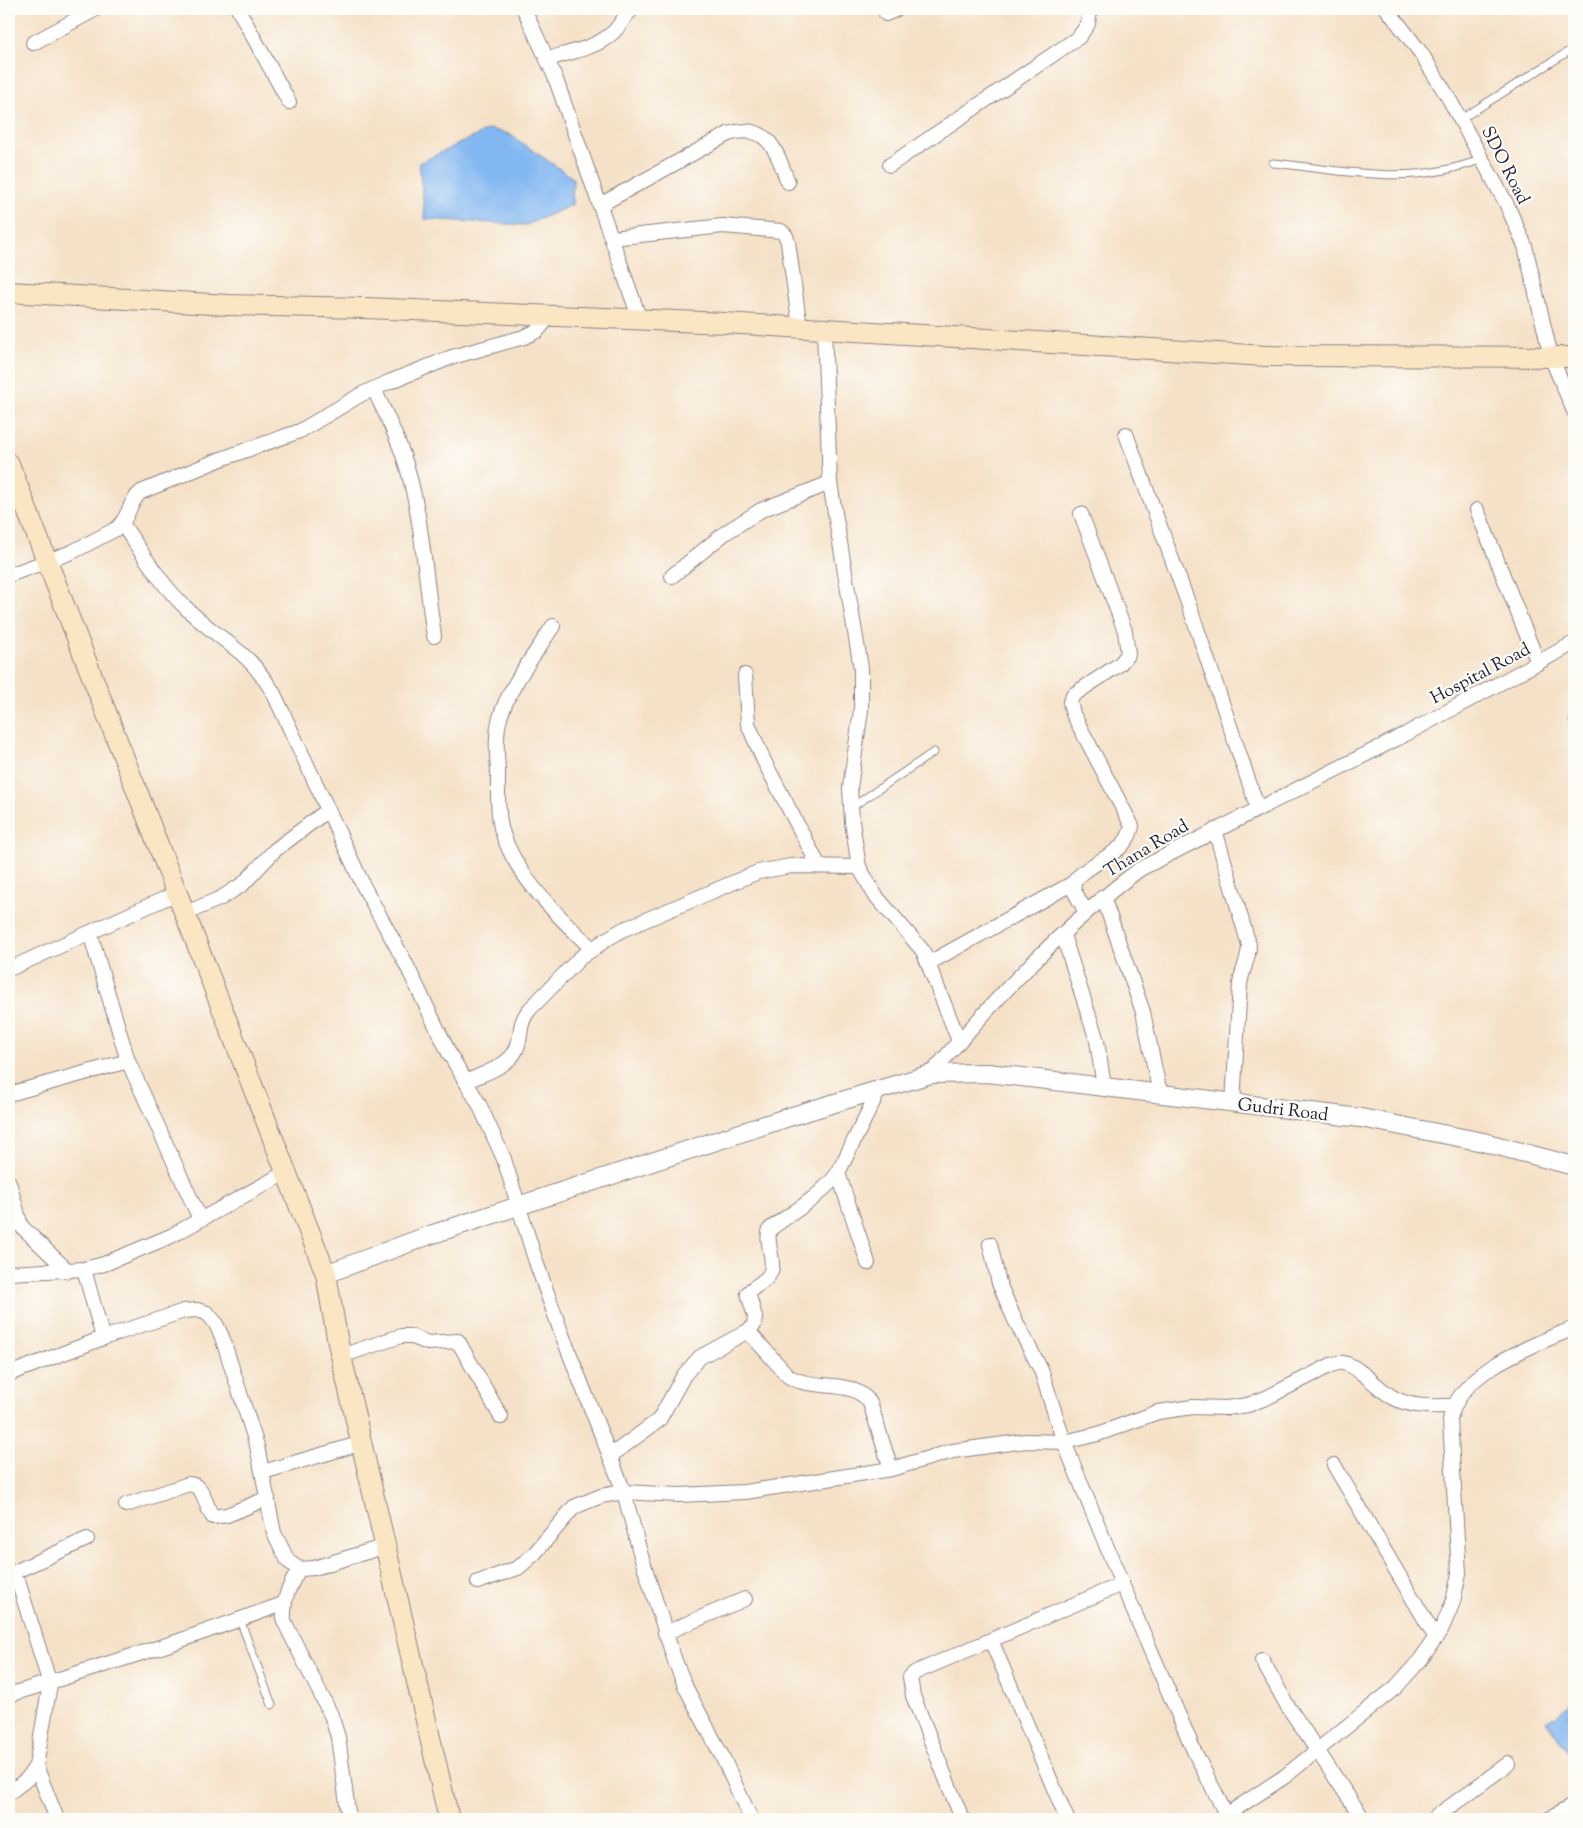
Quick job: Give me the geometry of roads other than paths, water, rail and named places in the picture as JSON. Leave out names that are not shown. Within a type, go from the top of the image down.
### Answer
[{"type":"main road","points":[[9,292],[228,305],[550,316],[824,329],[1266,356],[1574,357]]},
{"type":"main road","points":[[9,464],[326,1274],[341,1356],[449,1819]]},
{"type":"street","points":[[33,43],[96,9]]},
{"type":"street","points":[[238,9],[289,102]]},
{"type":"street","points":[[524,9],[547,59],[640,320]]},
{"type":"street","points":[[547,59],[603,41],[612,34],[624,16],[633,9]]},
{"type":"street","points":[[890,165],[1079,37],[1088,24],[1090,9]]},
{"type":"street","name":"SDO Road","points":[[1388,9],[1421,53],[1461,119],[1525,246],[1550,357],[1574,411]]},
{"type":"street","points":[[600,205],[728,134],[742,130],[752,130],[767,139],[775,148],[788,182]]},
{"type":"street","points":[[612,238],[723,226],[781,231],[786,236],[788,242],[800,328]]},
{"type":"street","points":[[9,575],[87,545],[123,525],[134,497],[141,492],[220,459],[300,430],[374,389],[452,357],[524,337],[537,331],[550,316]]},
{"type":"street","points":[[824,329],[830,483],[861,668],[861,710],[850,788],[859,867],[876,895],[902,924],[929,963],[959,1041]]},
{"type":"street","points":[[374,389],[394,430],[409,477],[434,636]]},
{"type":"street","points":[[1126,434],[1191,612],[1258,809]]},
{"type":"street","points":[[672,576],[726,533],[761,510],[830,483]]},
{"type":"street","points":[[1477,510],[1538,663]]},
{"type":"street","points":[[929,963],[1073,883],[1080,874],[1122,846],[1130,837],[1132,826],[1073,714],[1070,702],[1073,695],[1120,664],[1128,654],[1125,631],[1081,514]]},
{"type":"street","points":[[123,525],[149,566],[166,588],[201,622],[242,654],[258,670],[273,692],[364,887],[402,956],[436,1029],[494,1133],[561,1332],[624,1492],[666,1633],[686,1688],[722,1756],[751,1819]]},
{"type":"street","points":[[553,626],[511,693],[500,718],[497,733],[499,817],[513,857],[525,875],[539,893],[592,949]]},
{"type":"street","name":"Hospital Road","points":[[1404,736],[1574,643]]},
{"type":"street","points":[[745,676],[748,724],[764,761],[819,866]]},
{"type":"street","name":"Thana Road","points":[[931,1074],[1001,995],[1102,897],[1140,869],[1404,736]]},
{"type":"street","points":[[186,913],[221,898],[244,884],[275,850],[328,810]]},
{"type":"street","points":[[1215,830],[1249,945],[1249,955],[1241,972],[1233,1103]]},
{"type":"street","points":[[466,1082],[511,1058],[516,1049],[522,1018],[592,949],[622,930],[758,872],[774,868],[859,867]]},
{"type":"street","points":[[1073,883],[1074,892],[1086,912]]},
{"type":"street","points":[[9,969],[177,893]]},
{"type":"street","points":[[1102,897],[1143,1012],[1160,1094]]},
{"type":"street","points":[[90,934],[128,1061],[200,1219]]},
{"type":"street","points":[[1063,935],[1097,1041],[1104,1087]]},
{"type":"street","points":[[9,1094],[128,1061]]},
{"type":"street","name":"Gudri Road","points":[[326,1274],[427,1236],[687,1149],[878,1092],[931,1074],[988,1073],[1361,1118],[1483,1142],[1574,1166]]},
{"type":"street","points":[[610,1456],[659,1420],[684,1375],[694,1362],[748,1331],[754,1325],[755,1317],[748,1293],[769,1276],[772,1269],[767,1235],[770,1229],[820,1194],[838,1173],[878,1092]]},
{"type":"street","points":[[9,1273],[84,1269],[142,1250],[285,1173]]},
{"type":"street","points":[[838,1173],[868,1263]]},
{"type":"street","points":[[9,1182],[21,1226],[68,1271]]},
{"type":"street","points":[[990,1244],[999,1283],[1014,1318],[1041,1370],[1064,1442],[1173,1706],[1223,1817],[1284,1777],[1319,1750],[1396,1687],[1421,1659],[1436,1638],[1453,1602],[1459,1573],[1450,1420],[1452,1406],[1464,1389],[1486,1371],[1521,1351],[1574,1328]]},
{"type":"street","points":[[84,1269],[103,1338]]},
{"type":"street","points":[[9,1374],[103,1338],[184,1311],[196,1310],[207,1312],[215,1322],[222,1337],[245,1404],[263,1472],[274,1533],[288,1561],[299,1569],[330,1564],[386,1546]]},
{"type":"street","points":[[748,1331],[788,1376],[795,1380],[811,1385],[848,1388],[865,1395],[870,1403],[891,1469]]},
{"type":"street","points":[[341,1356],[401,1336],[410,1336],[428,1343],[458,1341],[501,1417]]},
{"type":"street","points":[[478,1582],[518,1568],[534,1554],[574,1507],[601,1496],[624,1492],[678,1495],[745,1492],[891,1469],[953,1452],[1026,1441],[1064,1442],[1098,1434],[1158,1412],[1193,1407],[1226,1408],[1248,1405],[1331,1365],[1343,1363],[1351,1366],[1383,1392],[1407,1404],[1452,1406]]},
{"type":"street","points":[[263,1472],[362,1443]]},
{"type":"street","points":[[1334,1465],[1436,1638]]},
{"type":"street","points":[[126,1505],[189,1484],[196,1485],[201,1490],[213,1517],[227,1515],[268,1498]]},
{"type":"street","points":[[9,1793],[27,1779],[36,1766],[50,1684],[19,1584],[9,1574],[87,1539]]},
{"type":"street","points":[[299,1569],[287,1591],[283,1604],[284,1620],[291,1638],[324,1700],[338,1737],[349,1819]]},
{"type":"street","points":[[961,1816],[913,1696],[910,1677],[916,1672],[1122,1584]]},
{"type":"street","points":[[666,1633],[744,1599]]},
{"type":"street","points":[[9,1695],[50,1684],[283,1604]]},
{"type":"street","points":[[991,1640],[1067,1819]]},
{"type":"street","points":[[1262,1660],[1287,1705],[1319,1750],[1363,1819]]},
{"type":"street","points":[[1433,1819],[1508,1764]]},
{"type":"street","points":[[36,1766],[57,1819]]},
{"type":"street","points":[[1549,1819],[1574,1804]]},
{"type":"lane","points":[[1461,119],[1574,48]]},
{"type":"lane","points":[[1273,163],[1402,176],[1458,169],[1482,159]]},
{"type":"lane","points":[[852,808],[934,752]]},
{"type":"lane","points":[[240,1620],[272,1705]]},
{"type":"water","points":[[490,129],[509,134],[573,178],[572,205],[526,225],[425,219],[419,163]]},
{"type":"water","points":[[1574,1703],[1574,1760],[1546,1721]]}]
